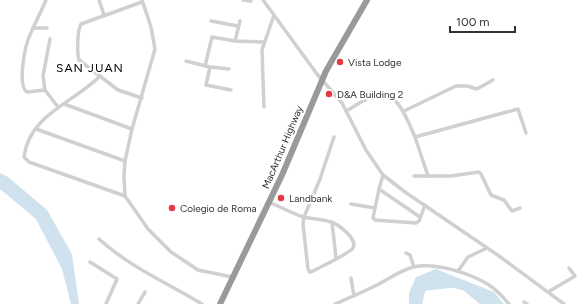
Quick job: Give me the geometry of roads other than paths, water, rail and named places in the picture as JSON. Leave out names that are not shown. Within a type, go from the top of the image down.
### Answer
[{"type":"highway","name":"MacArthur Highway","points":[[220,304],[269,202],[333,57],[367,0]]},
{"type":"street","points":[[45,90],[27,92],[23,88],[22,78],[29,35],[46,0]]},
{"type":"street","points":[[99,0],[104,15]]},
{"type":"street","points":[[243,0],[252,1]]},
{"type":"street","points":[[263,0],[322,80],[338,98],[366,150],[384,175],[400,189],[426,205],[564,304]]},
{"type":"street","points":[[142,98],[118,90],[79,60],[78,56],[78,31],[81,24],[142,1],[151,27],[155,49],[142,98],[132,129],[125,161],[125,196],[148,229],[171,252],[198,270],[232,277]]},
{"type":"street","points":[[264,107],[261,58],[264,42],[274,15]]},
{"type":"street","points":[[211,21],[238,26]]},
{"type":"street","points":[[235,41],[240,21]]},
{"type":"street","points":[[33,28],[47,28]]},
{"type":"street","points":[[231,90],[206,85],[212,37],[235,41],[264,42]]},
{"type":"street","points":[[50,39],[43,76],[45,90],[58,107]]},
{"type":"street","points":[[186,61],[229,69]]},
{"type":"street","points":[[100,77],[42,120],[36,129],[24,157],[27,161],[125,196]]},
{"type":"street","points":[[404,111],[456,86],[467,86],[477,89],[493,80]]},
{"type":"street","points":[[346,111],[369,98],[380,94],[395,100],[404,111],[415,137],[428,176]]},
{"type":"street","points":[[64,104],[132,129]]},
{"type":"street","points":[[415,137],[518,109],[526,133]]},
{"type":"street","points":[[36,129],[125,161]]},
{"type":"street","points":[[269,202],[304,217],[332,222],[348,234],[354,242],[353,248],[313,271],[309,271],[307,268],[303,224],[304,217],[320,178],[334,137]]},
{"type":"street","points":[[414,176],[451,176],[479,172],[491,195],[504,200],[512,211],[520,208]]},
{"type":"street","points":[[384,175],[375,208],[373,218],[375,220],[416,223],[419,221],[426,205]]},
{"type":"street","points":[[379,189],[420,217]]},
{"type":"street","points":[[351,204],[375,208]]},
{"type":"street","points":[[332,222],[336,258]]},
{"type":"street","points":[[99,239],[119,257],[202,304]]},
{"type":"street","points":[[458,271],[468,257],[487,248]]},
{"type":"street","points":[[406,253],[410,255],[414,267]]},
{"type":"street","points":[[90,262],[117,279],[106,302],[112,304]]},
{"type":"street","points":[[335,304],[379,284],[400,272],[414,267],[438,266],[458,271],[483,281],[509,304]]},
{"type":"street","points":[[548,292],[575,276],[569,268]]},
{"type":"street","points":[[351,278],[354,296]]},
{"type":"street","points":[[138,304],[145,292]]},
{"type":"water","points":[[0,173],[8,177],[47,210],[72,254],[79,304],[71,304],[62,269],[36,219],[0,189]]},
{"type":"water","points":[[436,269],[494,292],[504,304],[490,304],[466,291],[437,284],[427,288],[423,296],[422,304],[409,304],[409,293],[416,277]]},
{"type":"waterway","points":[[418,304],[422,287],[449,284]]},
{"type":"waterway","points":[[468,289],[486,304]]},
{"type":"place","name":"Vista Lodge","points":[[340,62]]},
{"type":"place","name":"D&A Building 2","points":[[329,94]]},
{"type":"place","name":"Landbank","points":[[281,198]]},
{"type":"place","name":"Colegio de Roma","points":[[172,208]]},
{"type":"district","name":"SAN JUAN","points":[[90,68]]}]
